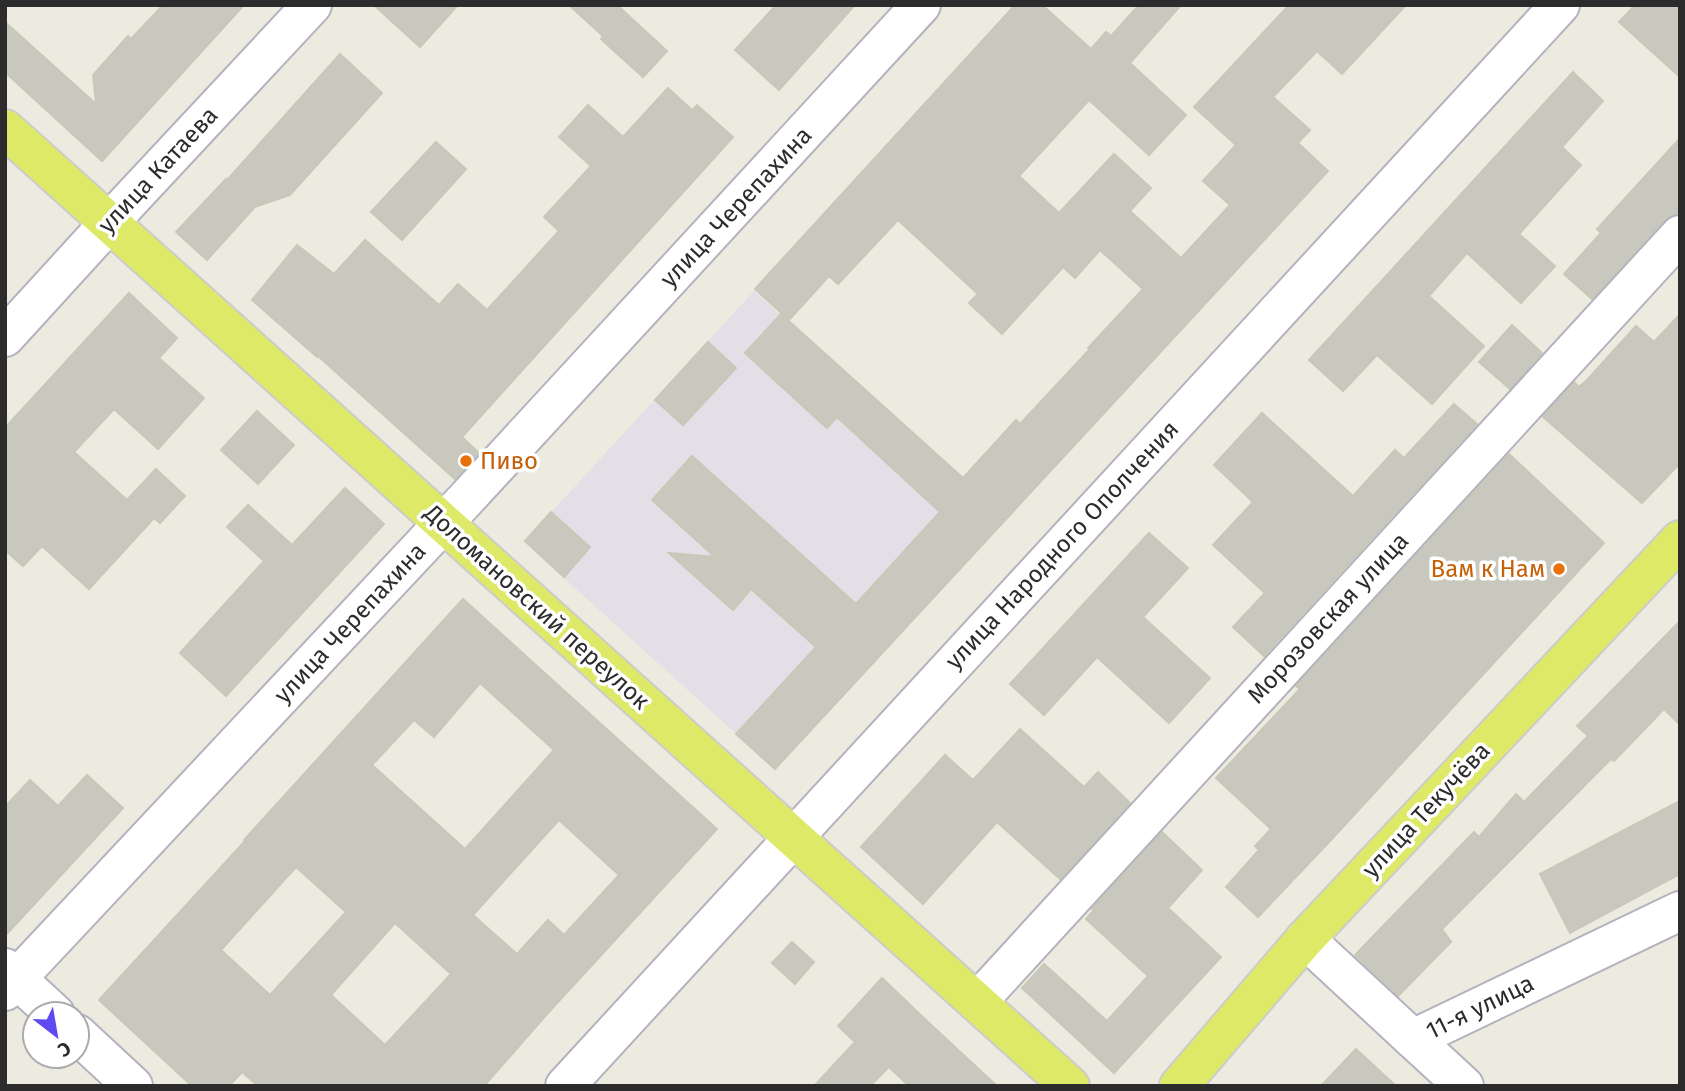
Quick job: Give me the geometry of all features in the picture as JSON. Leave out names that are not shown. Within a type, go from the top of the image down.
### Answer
[{"type":"main road","name":"Доломановский переулок","points":[[5,129],[1070,1086]]},
{"type":"main road","name":"улица Текучёва","points":[[1179,1086],[1305,939],[1680,540]]},
{"type":"street","name":"улица Катаева","points":[[5,337],[312,5]]},
{"type":"street","name":"улица Черепахина","points":[[9,980],[444,523],[921,5]]},
{"type":"street","name":"улица Народного Ополчения","points":[[565,1086],[1560,5]]},
{"type":"street","name":"Морозовская улица","points":[[977,1002],[1680,235]]},
{"type":"street","name":"11-я улица","points":[[1305,939],[1413,1039],[1680,911]]},
{"type":"street","points":[[9,980],[36,1000]]},
{"type":"street","points":[[1413,1039],[1464,1086]]},
{"type":"street","points":[[91,1047],[133,1086]]},
{"type":"shaded area","points":[[754,291],[1007,518],[775,769],[524,542]]},
{"type":"building","points":[[163,5],[244,5],[102,161],[5,72],[5,22],[96,104],[93,75],[128,36],[131,39]]},
{"type":"building","points":[[374,5],[458,5],[420,47]]},
{"type":"building","points":[[569,5],[617,5],[667,51],[643,77]]},
{"type":"building","points":[[776,5],[855,5],[779,90],[735,50]]},
{"type":"building","points":[[1015,5],[1042,5],[1091,49],[1106,32],[1111,36],[1139,5],[1181,5],[1130,63],[1186,115],[1149,155],[1089,100],[1019,176],[1059,213],[1114,154],[1151,188],[1130,211],[1181,258],[1230,205],[1203,181],[1236,145],[1194,107],[1289,5],[1406,5],[1342,74],[1317,51],[1273,97],[1310,130],[1298,143],[1328,171],[775,769],[736,734],[816,647],[751,589],[733,610],[669,553],[715,557],[652,500],[692,456],[856,604],[940,512],[837,417],[827,428],[745,353],[781,314],[963,478],[1016,420],[1020,424],[1143,289],[1100,250],[1075,278],[1063,267],[1002,334],[969,303],[978,294],[898,220],[838,284],[829,276],[789,320],[755,289]]},
{"type":"building","points":[[1635,5],[1680,5],[1680,77],[1619,22]]},
{"type":"building","points":[[340,54],[382,93],[290,195],[252,208],[207,260],[176,232],[227,180]]},
{"type":"building","points":[[1573,72],[1603,101],[1562,147],[1581,165],[1519,234],[1555,266],[1521,303],[1467,253],[1429,296],[1484,346],[1432,404],[1377,355],[1343,391],[1309,360]]},
{"type":"building","points":[[668,88],[692,110],[697,105],[733,137],[462,437],[479,453],[455,479],[252,300],[297,245],[334,274],[365,240],[439,305],[458,284],[487,310],[559,231],[544,217],[591,166],[559,137],[588,105],[623,137]]},
{"type":"building","points":[[1680,138],[1680,210],[1664,220],[1592,299],[1564,274],[1601,233],[1597,229]]},
{"type":"building","points":[[436,142],[466,169],[402,240],[371,212]]},
{"type":"building","points":[[129,293],[177,338],[159,358],[204,398],[158,449],[114,409],[74,452],[127,500],[156,469],[185,496],[160,523],[154,518],[89,589],[42,546],[23,566],[5,550],[5,428]]},
{"type":"building","points":[[1680,314],[1680,463],[1642,503],[1543,417],[1574,382],[1579,387],[1587,380],[1636,326],[1654,342]]},
{"type":"building","points":[[1512,325],[1542,353],[1510,389],[1479,362]]},
{"type":"building","points":[[708,342],[736,368],[683,425],[655,400]]},
{"type":"building","points":[[1454,404],[1477,424],[1264,656],[1233,627],[1265,593],[1213,545],[1253,502],[1214,465],[1262,413],[1353,496],[1395,450],[1404,458]]},
{"type":"building","points":[[257,411],[294,445],[258,484],[221,450]]},
{"type":"building","points":[[1509,454],[1604,543],[1258,917],[1226,887],[1259,850],[1255,846],[1271,829],[1216,778],[1300,689],[1296,686]]},
{"type":"building","points":[[345,488],[384,524],[226,696],[180,653],[264,561],[227,527],[248,505],[292,545]]},
{"type":"building","points":[[551,512],[590,547],[564,577],[525,541]]},
{"type":"building","points":[[1149,533],[1188,568],[1143,617],[1210,678],[1169,723],[1097,657],[1044,715],[1010,684]]},
{"type":"building","points":[[463,599],[717,829],[484,1086],[258,1086],[242,1072],[229,1086],[192,1086],[99,1000]],"holes":[[[480,683],[554,750],[465,849],[372,765],[414,720],[434,737]],[[559,820],[619,875],[564,935],[548,920],[517,954],[473,915]],[[296,867],[346,912],[270,995],[221,950]],[[395,923],[451,974],[385,1045],[331,995]]]},
{"type":"building","points":[[1680,621],[1680,725],[1664,709],[1614,761],[1611,759],[1442,929],[1451,942],[1398,996],[1355,955],[1474,832],[1479,837],[1516,794],[1524,802],[1588,736],[1577,726]]},
{"type":"building","points":[[1020,729],[1084,787],[1098,772],[1130,803],[1060,879],[997,822],[923,904],[861,847],[945,755],[973,780]]},
{"type":"building","points":[[87,775],[123,808],[5,936],[5,807],[30,780],[58,806]]},
{"type":"building","points":[[1680,801],[1680,874],[1570,933],[1540,874]]},
{"type":"building","points":[[1162,832],[1202,870],[1168,908],[1221,957],[1114,1073],[1022,988],[1044,964],[1107,1021],[1148,976],[1086,919]]},
{"type":"building","points":[[792,942],[814,962],[795,984],[772,963]]},
{"type":"building","points":[[882,978],[997,1086],[909,1086],[889,1067],[870,1086],[814,1086],[855,1042],[838,1026]]},
{"type":"building","points":[[1356,1049],[1396,1086],[1321,1086]]},
{"type":"place","name":"Пиво","points":[[466,461]]},
{"type":"place","name":"Вам к Нам","points":[[1559,569]]}]
